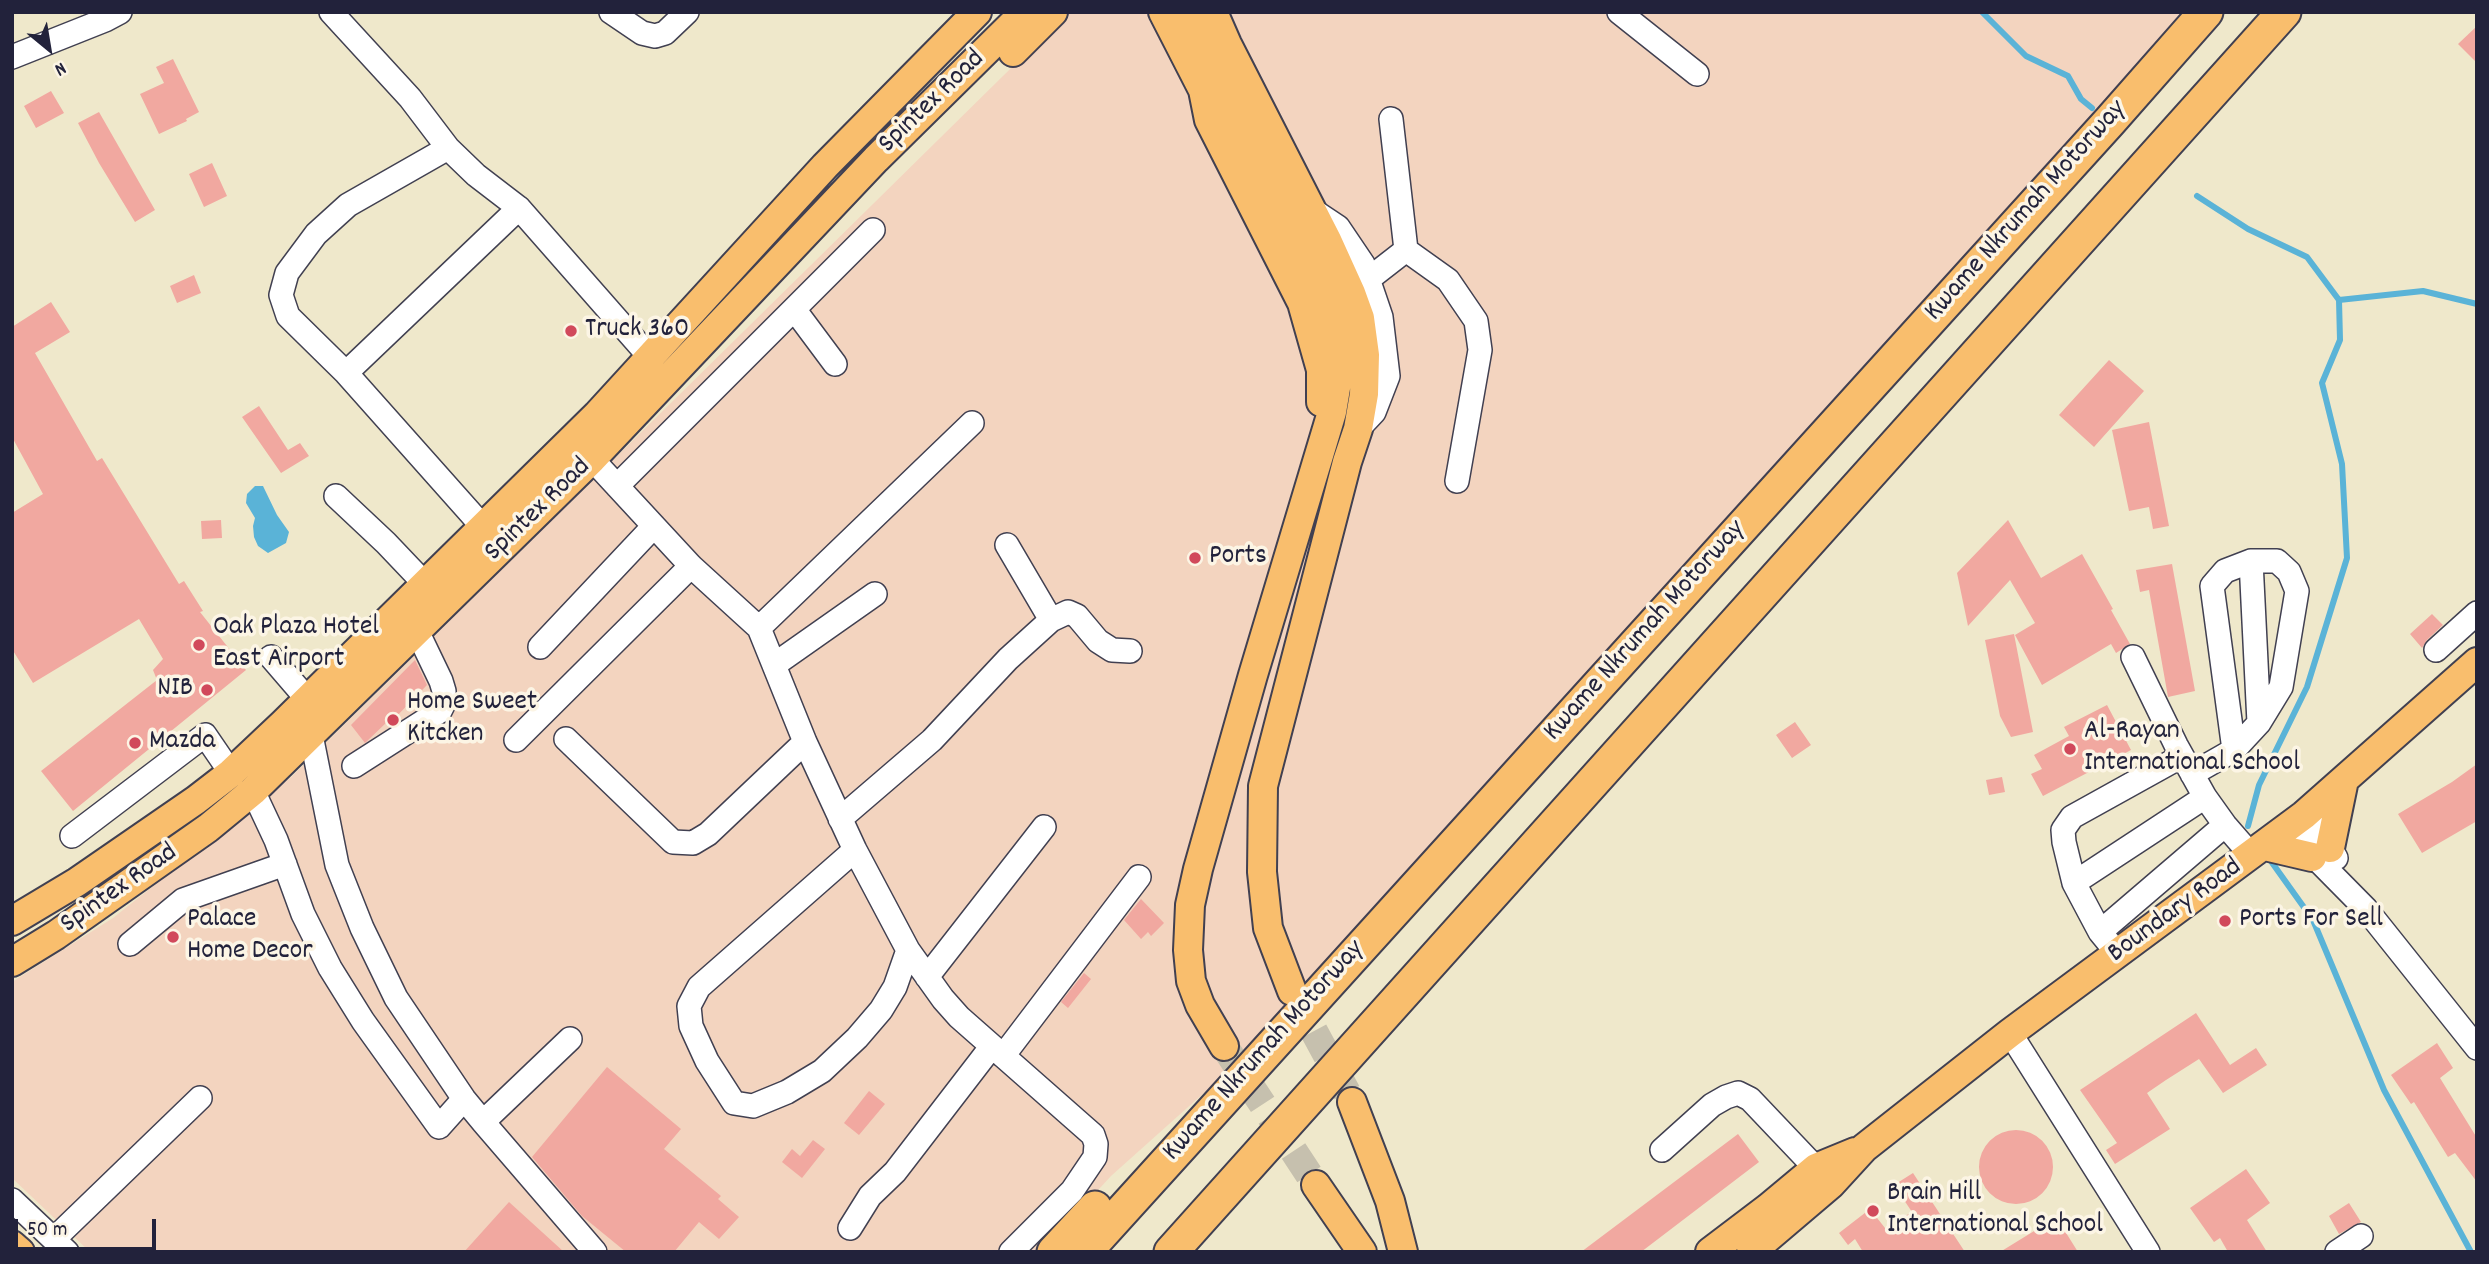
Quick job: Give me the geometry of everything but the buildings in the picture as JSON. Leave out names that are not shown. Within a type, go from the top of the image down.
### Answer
[{"type":"highway","name":"Kwame Nkrumah Motorway","points":[[1085,1252],[2206,12]]},
{"type":"highway","name":"Kwame Nkrumah Motorway","points":[[1171,1252],[2284,12]]},
{"type":"highway","points":[[1054,1252],[1131,1170],[1194,1116],[1224,1097]]},
{"type":"main road","name":"Spintex Road","points":[[12,921],[77,882],[231,773],[597,415],[825,166],[977,12]]},
{"type":"main road","name":"Spintex Road","points":[[12,962],[56,935],[208,828],[253,791],[592,459],[876,159],[1025,12]]},
{"type":"main road","points":[[758,284],[826,233],[1053,12]]},
{"type":"main road","points":[[1142,12],[1191,97],[1209,120],[1302,303],[1321,370],[1320,446]]},
{"type":"main road","points":[[1163,12],[1203,90],[1209,120]]},
{"type":"main road","points":[[1188,12],[1329,304],[1337,338],[1339,370],[1332,412],[1198,869],[1189,916],[1191,981],[1200,1005],[1224,1046]]},
{"type":"main road","points":[[1213,12],[1351,293],[1360,318],[1365,355],[1364,394],[1358,429],[1347,462],[1263,786],[1262,872],[1268,928],[1292,991]]},
{"type":"main road","points":[[1278,590],[1321,562]]},
{"type":"main road","name":"Boundary Road","points":[[1710,1252],[1768,1208],[1864,1148],[2010,1033],[2277,836],[2477,662]]},
{"type":"main road","points":[[2277,836],[2321,853],[2344,780]]},
{"type":"main road","points":[[1352,1102],[1390,1200],[1403,1252]]},
{"type":"main road","name":"Boundary Road","points":[[1751,1252],[1823,1176]]},
{"type":"main road","points":[[1316,1185],[1362,1252]]},
{"type":"main road","points":[[1335,1214],[1342,1252]]},
{"type":"main road","points":[[12,1245],[20,1252]]},
{"type":"street","points":[[12,57],[120,12]]},
{"type":"street","points":[[331,12],[410,98],[448,148],[476,175],[519,208],[649,356]]},
{"type":"street","points":[[611,12],[642,33],[655,36],[665,33],[687,12]]},
{"type":"street","points":[[1619,12],[1697,74]]},
{"type":"street","points":[[1391,119],[1406,250],[1448,280],[1476,321],[1480,350],[1457,481]]},
{"type":"street","points":[[448,148],[348,205],[316,234],[287,273],[281,295],[288,316],[346,373],[483,527]]},
{"type":"street","points":[[346,373],[519,208]]},
{"type":"street","points":[[1311,209],[1338,227],[1370,278],[1381,317],[1388,376],[1374,412],[1358,429]]},
{"type":"street","points":[[617,486],[873,230]]},
{"type":"street","points":[[1370,278],[1406,250]]},
{"type":"street","points":[[794,309],[835,364]]},
{"type":"street","points":[[759,628],[972,423]]},
{"type":"street","points":[[592,459],[691,566],[759,628],[805,742],[840,819],[908,950],[927,977],[959,1017],[1093,1135],[1096,1144],[1094,1157],[1072,1191],[1012,1252]]},
{"type":"street","points":[[336,496],[425,584]]},
{"type":"street","points":[[540,647],[654,526]]},
{"type":"street","points":[[1007,545],[1051,620]]},
{"type":"street","points":[[2251,561],[2259,723]]},
{"type":"street","points":[[2118,954],[2099,932],[2074,883],[2063,830],[2072,817],[2187,765],[2235,750],[2259,723],[2281,687],[2297,591],[2289,572],[2277,561],[2251,561],[2225,571],[2212,586],[2235,750]]},
{"type":"street","points":[[516,740],[691,566]]},
{"type":"street","points":[[774,665],[875,594]]},
{"type":"street","points":[[840,819],[932,740],[1009,659],[1051,620],[1068,612],[1077,616],[1098,641],[1112,650],[1130,651]]},
{"type":"street","points":[[2436,650],[2477,613]]},
{"type":"street","points":[[354,766],[440,711],[443,705],[445,699],[441,681],[417,631]]},
{"type":"street","points":[[271,657],[308,700]]},
{"type":"street","points":[[2133,657],[2187,765],[2225,825],[2277,836],[2321,853],[2477,1048]]},
{"type":"street","points":[[311,734],[338,865],[362,928],[396,998],[464,1099],[595,1252]]},
{"type":"street","points":[[72,836],[205,735],[231,773]]},
{"type":"street","points":[[566,739],[673,842],[693,843],[708,834],[805,742]]},
{"type":"street","points":[[253,791],[285,864],[303,914],[330,968],[363,1021],[439,1128],[464,1099]]},
{"type":"street","points":[[2074,883],[2205,797]]},
{"type":"street","points":[[2099,932],[2225,825]]},
{"type":"street","points":[[927,977],[1044,827]]},
{"type":"street","points":[[855,850],[699,987],[689,1006],[691,1026],[707,1061],[734,1103],[752,1106],[786,1092],[822,1071],[857,1038],[881,1010],[895,987],[908,950]]},
{"type":"street","points":[[130,944],[183,900],[285,864]]},
{"type":"street","points":[[850,1228],[870,1196],[895,1172],[998,1051],[1139,877]]},
{"type":"street","points":[[2010,1033],[2148,1252]]},
{"type":"street","points":[[483,1122],[570,1039]]},
{"type":"street","points":[[1662,1150],[1712,1105],[1738,1093],[1750,1099],[1823,1176]]},
{"type":"street","points":[[12,1200],[60,1245],[200,1098]]},
{"type":"street","points":[[2337,1252],[2361,1236]]},
{"type":"shaded area","points":[[1068,12],[2195,12],[1282,1023],[1111,1176],[1041,1252],[90,1252],[12,1178],[12,982],[113,918],[291,777]]},
{"type":"water","points":[[255,486],[263,486],[289,532],[286,543],[268,553],[258,546],[254,537],[255,518],[246,503],[247,494]]},
{"type":"waterway","points":[[1982,12],[2026,56],[2068,76],[2081,99],[2092,108]]},
{"type":"waterway","points":[[2197,196],[2248,229],[2307,257],[2339,300],[2423,291],[2477,304]]},
{"type":"waterway","points":[[2248,826],[2259,785],[2307,687],[2347,558],[2342,464],[2322,383],[2340,340],[2339,300]]},
{"type":"waterway","points":[[2268,857],[2313,920],[2384,1090],[2471,1252]]},
{"type":"tunnel","points":[[1294,994],[1352,1102]]},
{"type":"tunnel","points":[[1224,1046],[1316,1185]]},
{"type":"place","name":"Truck 360","points":[[571,331]]},
{"type":"place","name":"Ports","points":[[1195,558]]},
{"type":"place","name":"Oak Plaza Hotel East Airport","points":[[199,645]]},
{"type":"place","name":"NIB","points":[[207,690]]},
{"type":"place","name":"Home Sweet Kitcken","points":[[393,720]]},
{"type":"place","name":"Mazda","points":[[135,743]]},
{"type":"place","name":"Al-Rayan International School","points":[[2070,749]]},
{"type":"place","name":"Ports For Sell","points":[[2225,921]]},
{"type":"place","name":"Palace Home Decor","points":[[173,937]]},
{"type":"place","name":"Brain Hill International School","points":[[1873,1211]]}]
